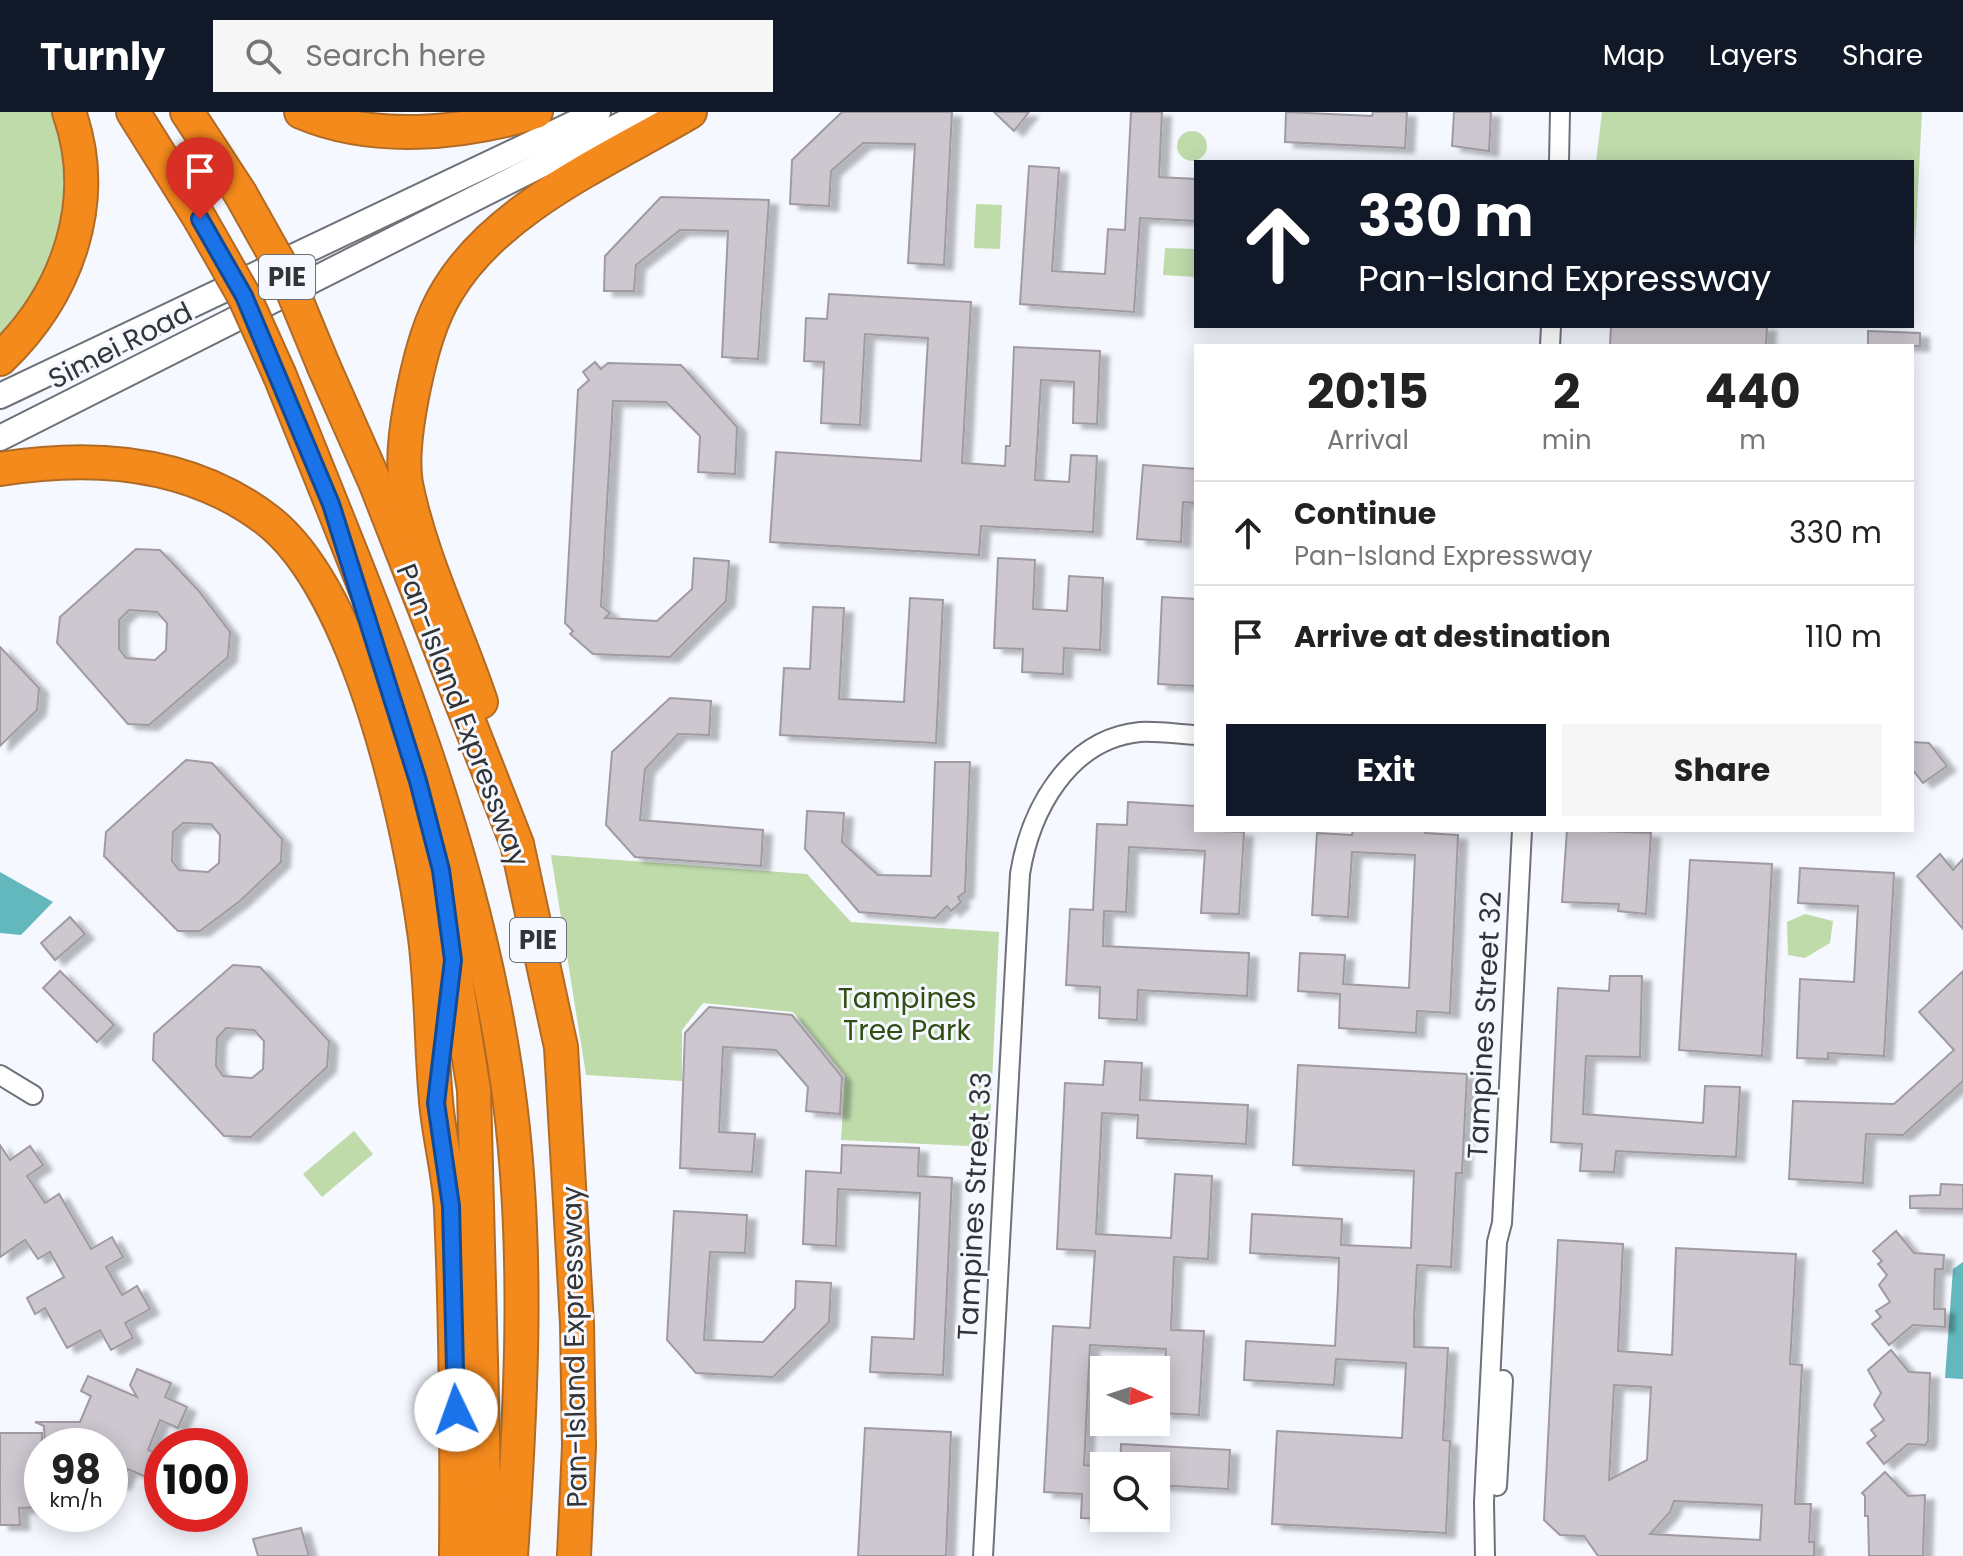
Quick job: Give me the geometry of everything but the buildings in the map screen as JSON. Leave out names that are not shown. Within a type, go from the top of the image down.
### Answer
[{"type":"highway","points":[[0,359],[48,300],[74,248],[82,189],[76,132],[69,112]]},
{"type":"highway","name":"Pan-Island Expressway","points":[[133,112],[244,296],[280,376],[391,648],[435,775],[462,874],[499,1034],[516,1158],[522,1280],[511,1556]]},
{"type":"highway","name":"Pan-Island Expressway","points":[[187,112],[240,193],[286,275],[375,482],[517,844],[561,1047],[577,1339],[579,1446],[574,1556]]},
{"type":"highway","points":[[301,112],[351,127],[439,131],[536,112]]},
{"type":"highway","points":[[517,844],[505,776],[458,635],[425,552],[405,481],[409,411],[423,346],[448,290],[494,233],[536,202],[690,112]]},
{"type":"highway","points":[[0,469],[50,461],[115,461],[156,468],[211,486],[267,520],[307,562],[345,632],[380,733],[408,845],[425,939],[436,1103],[451,1206],[456,1556]]},
{"type":"highway","points":[[331,504],[418,781],[441,870],[453,960],[466,1023],[474,1090],[479,1214],[486,1556]]},
{"type":"highway","points":[[436,1103],[453,960]]},
{"type":"main road","name":"Simei Road","points":[[0,396],[256,278],[598,112]]},
{"type":"main road","name":"Simei Road","points":[[0,438],[646,112]]},
{"type":"street","points":[[1559,160],[1560,112]]},
{"type":"street","name":"Tampines Street 33","points":[[983,1556],[1020,874],[1027,835],[1054,785],[1067,769],[1095,750],[1141,732],[1194,735]]},
{"type":"street","name":"Tampines Street 32","points":[[1485,1556],[1484,1502],[1497,1242],[1502,1223],[1522,832]]},
{"type":"street","points":[[0,1075],[33,1095]]},
{"type":"street","name":"Tampines Street 32","points":[[1493,1556],[1509,1243],[1502,1223]]},
{"type":"green space","points":[[0,112],[62,112],[70,133],[67,247],[0,349]]},
{"type":"green space","points":[[1602,112],[1922,112],[1915,248],[1914,160],[1596,160]]},
{"type":"green space","points":[[1186,132],[1198,132],[1206,140],[1206,152],[1198,160],[1186,160],[1178,152],[1178,140]]},
{"type":"green space","points":[[976,204],[1002,205],[1000,249],[974,248]]},
{"type":"green space","points":[[1165,248],[1194,249],[1194,277],[1163,275]]},
{"type":"green space","name":"Tampines Tree Park","points":[[551,855],[807,874],[851,922],[999,932],[989,1147],[841,1140],[845,1076],[793,1012],[703,1003],[682,1030],[682,1081],[586,1075]]},
{"type":"green space","points":[[1805,914],[1833,921],[1830,943],[1805,958],[1788,955],[1787,922]]},
{"type":"green space","points":[[354,1131],[373,1154],[322,1197],[303,1174]]},
{"type":"water","points":[[0,872],[53,902],[21,935],[0,933]]},
{"type":"water","points":[[1963,1262],[1963,1379],[1945,1378],[1953,1269]]},
{"type":"route","points":[[200,219],[244,296],[331,504],[418,781],[441,870],[453,960],[436,1103],[451,1206],[456,1410]]}]
